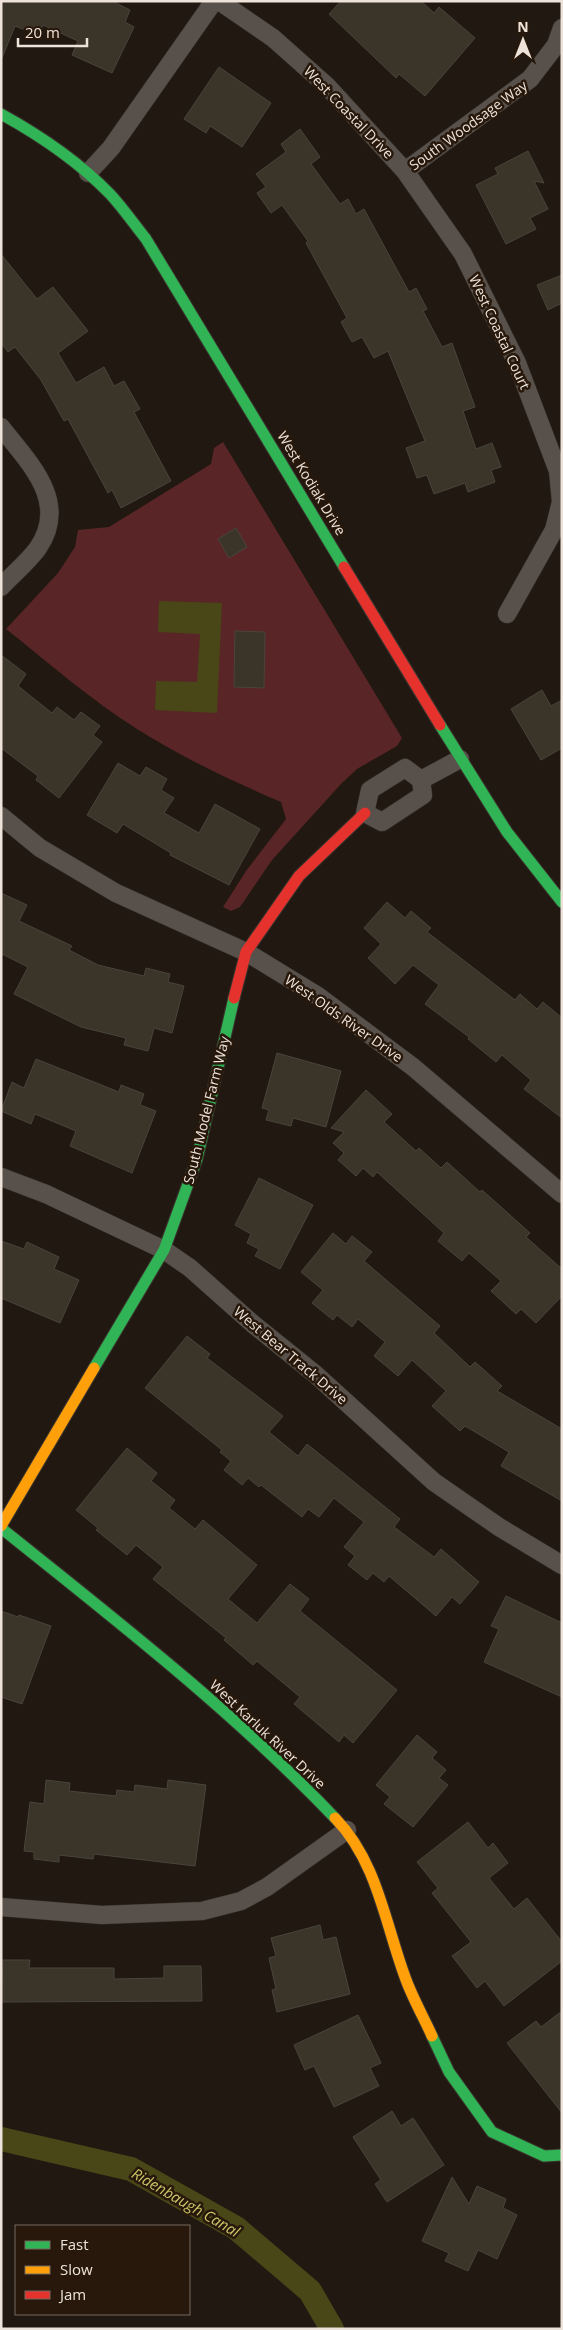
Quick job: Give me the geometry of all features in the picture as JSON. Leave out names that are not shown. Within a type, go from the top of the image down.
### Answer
[{"type":"street","points":[[88,173],[110,148],[214,1]]},
{"type":"street","name":"West Coastal Drive","points":[[219,1],[273,38],[327,86],[405,171]]},
{"type":"street","name":"South Woodsage Way","points":[[405,171],[530,79],[556,45],[562,28]]},
{"type":"street","name":"West Kodiak Drive","points":[[1,114],[38,134],[88,173],[110,194],[146,239],[460,759],[507,832],[562,902]]},
{"type":"street","name":"West Coastal Court","points":[[405,171],[463,254],[517,363],[558,472],[561,502],[554,530],[507,614]]},
{"type":"street","points":[[1,427],[40,477],[48,496],[50,514],[46,530],[38,547],[1,587]]},
{"type":"street","points":[[421,780],[460,759]]},
{"type":"street","points":[[405,768],[421,780],[423,796],[382,822],[365,813],[370,790],[405,768]]},
{"type":"street","name":"South Model Farm Way","points":[[1,1527],[164,1250],[197,1158],[217,1078],[230,1012],[246,952],[299,876],[365,813]]},
{"type":"street","name":"West Olds River Drive","points":[[1,816],[40,848],[116,893],[246,952],[318,996],[413,1067],[562,1194]]},
{"type":"street","name":"West Bear Track Drive","points":[[1,1177],[46,1194],[164,1250],[190,1268],[253,1324],[315,1374],[434,1482],[499,1527],[562,1565]]},
{"type":"street","name":"West Karluk River Drive","points":[[1,1527],[146,1643],[291,1772],[347,1830],[373,1879],[384,1906],[405,1977],[449,2072],[492,2132],[544,2156],[562,2155]]},
{"type":"street","points":[[1,1907],[102,1915],[202,1911],[241,1901],[267,1887],[347,1830]]},
{"type":"shaded area","points":[[223,442],[402,738],[397,746],[357,769],[341,784],[272,860],[240,907],[231,911],[223,907],[246,871],[286,819],[281,802],[208,768],[137,729],[87,694],[6,629],[58,573],[75,547],[78,530],[109,527],[211,464],[214,448]]},
{"type":"shaded area","points":[[159,601],[222,603],[217,713],[155,710],[156,681],[197,682],[200,634],[158,632]]},
{"type":"building","points":[[1,1],[112,1],[130,10],[125,22],[134,27],[112,73],[72,55],[78,41],[43,25],[39,35],[15,26],[2,58]]},
{"type":"building","points":[[341,1],[421,1],[434,13],[439,7],[475,38],[425,96],[399,74],[396,78],[329,14]]},
{"type":"building","points":[[219,67],[271,103],[242,147],[210,126],[206,133],[184,119]]},
{"type":"building","points":[[300,129],[320,157],[311,164],[340,204],[348,199],[356,214],[364,209],[409,292],[416,288],[427,309],[423,311],[442,347],[452,343],[475,407],[463,411],[476,449],[492,443],[501,467],[491,470],[495,482],[468,492],[465,483],[434,494],[427,475],[417,478],[406,448],[425,441],[388,351],[374,358],[362,337],[352,342],[341,322],[347,318],[306,243],[308,241],[282,205],[271,213],[257,193],[266,187],[256,174],[286,152],[281,144]]},
{"type":"building","points":[[528,151],[544,183],[534,181],[548,209],[530,218],[536,229],[506,244],[476,185],[498,174],[495,168]]},
{"type":"building","points":[[1,254],[37,299],[53,287],[88,331],[58,353],[76,383],[104,367],[114,386],[124,381],[140,409],[134,412],[171,481],[121,508],[112,490],[108,493],[68,419],[64,421],[41,380],[15,347],[8,352],[1,343]]},
{"type":"building","points":[[562,275],[562,303],[548,310],[537,285]]},
{"type":"building","points":[[236,528],[247,547],[229,558],[218,539]]},
{"type":"building","points":[[235,631],[265,632],[264,688],[234,687]]},
{"type":"building","points":[[1,655],[26,674],[18,686],[52,713],[57,707],[74,720],[81,712],[100,726],[93,735],[102,742],[59,798],[36,780],[38,776],[1,748]]},
{"type":"building","points":[[542,690],[551,706],[562,700],[562,748],[541,760],[511,709]]},
{"type":"building","points":[[118,763],[140,776],[146,767],[167,779],[161,790],[174,798],[164,813],[199,833],[215,804],[260,829],[229,885],[170,855],[171,853],[123,824],[117,833],[87,815]]},
{"type":"building","points":[[1,893],[27,905],[19,921],[72,946],[69,950],[98,965],[144,976],[146,968],[170,974],[168,982],[184,986],[172,1033],[154,1028],[148,1051],[124,1045],[126,1038],[81,1027],[14,994],[28,967],[2,954],[1,956]]},
{"type":"building","points":[[387,902],[405,918],[411,911],[431,928],[427,932],[515,1000],[520,994],[537,1009],[543,1002],[562,1018],[562,1118],[524,1089],[531,1080],[502,1055],[496,1062],[468,1039],[469,1037],[425,1004],[439,985],[413,965],[395,984],[368,958],[381,944],[364,928]]},
{"type":"building","points":[[277,1053],[341,1071],[326,1127],[293,1118],[291,1126],[266,1120],[269,1110],[262,1108]]},
{"type":"building","points":[[36,1059],[119,1092],[121,1085],[144,1094],[140,1105],[156,1111],[132,1173],[70,1146],[76,1131],[35,1114],[31,1124],[1,1111],[12,1082],[24,1088]]},
{"type":"building","points":[[366,1090],[392,1114],[384,1122],[416,1151],[419,1148],[441,1168],[447,1162],[480,1192],[482,1190],[530,1233],[526,1237],[562,1269],[562,1296],[536,1323],[521,1309],[516,1314],[491,1291],[501,1281],[469,1253],[462,1261],[438,1241],[444,1233],[377,1172],[373,1177],[363,1168],[356,1176],[338,1160],[344,1153],[333,1143],[344,1132],[331,1128]]},
{"type":"building","points":[[259,1178],[313,1205],[280,1269],[255,1256],[259,1249],[247,1243],[251,1234],[235,1225]]},
{"type":"building","points":[[333,1233],[346,1244],[352,1236],[372,1252],[364,1261],[440,1326],[434,1333],[470,1367],[475,1362],[502,1386],[497,1391],[562,1429],[562,1501],[501,1466],[509,1452],[465,1426],[460,1431],[432,1406],[446,1391],[412,1360],[398,1376],[374,1356],[385,1342],[358,1319],[352,1327],[337,1315],[333,1320],[312,1303],[323,1290],[301,1272]]},
{"type":"building","points":[[1,1241],[24,1249],[27,1242],[59,1257],[54,1269],[79,1280],[60,1323],[1,1298]]},
{"type":"building","points":[[187,1336],[210,1354],[207,1358],[283,1416],[269,1432],[298,1456],[307,1444],[400,1519],[394,1527],[434,1557],[441,1549],[479,1582],[460,1604],[452,1597],[436,1616],[389,1576],[384,1582],[373,1573],[367,1580],[348,1565],[355,1556],[344,1547],[364,1522],[334,1498],[319,1517],[308,1509],[302,1517],[261,1485],[259,1487],[248,1478],[242,1485],[224,1470],[231,1461],[220,1452],[222,1450],[145,1388]]},
{"type":"building","points":[[127,1448],[157,1473],[151,1481],[175,1500],[169,1508],[195,1529],[203,1520],[257,1565],[228,1599],[257,1623],[290,1584],[309,1599],[300,1611],[397,1690],[353,1743],[344,1735],[339,1742],[294,1704],[300,1697],[257,1661],[253,1665],[224,1640],[226,1638],[153,1579],[163,1567],[136,1545],[127,1555],[96,1530],[98,1528],[76,1510]]},
{"type":"building","points":[[506,1596],[562,1623],[562,1697],[484,1662],[499,1629],[491,1626]]},
{"type":"building","points":[[1,1611],[51,1626],[22,1704],[1,1697]]},
{"type":"building","points":[[417,1735],[437,1752],[432,1758],[446,1770],[439,1778],[448,1785],[413,1827],[384,1804],[390,1797],[376,1785]]},
{"type":"building","points":[[46,1780],[70,1783],[69,1791],[116,1796],[117,1790],[134,1792],[135,1785],[167,1789],[168,1780],[206,1785],[195,1866],[94,1854],[93,1859],[59,1855],[59,1862],[34,1859],[34,1852],[24,1851],[30,1802],[44,1804]]},
{"type":"building","points":[[468,1822],[488,1848],[493,1843],[508,1863],[489,1878],[514,1909],[527,1898],[562,1942],[562,1961],[504,2006],[485,1981],[477,1988],[452,1956],[471,1942],[432,1893],[438,1888],[417,1862]]},
{"type":"building","points":[[320,1925],[323,1940],[336,1937],[350,1994],[277,2012],[272,1990],[276,1989],[269,1958],[276,1956],[271,1938]]},
{"type":"building","points":[[3,1960],[30,1960],[29,1968],[114,1968],[114,1979],[164,1978],[164,1966],[201,1966],[202,2001],[1,2002]]},
{"type":"building","points":[[562,2011],[562,2113],[507,2043],[536,2021],[541,2027]]},
{"type":"building","points":[[358,2015],[381,2063],[370,2068],[379,2086],[334,2107],[314,2066],[305,2070],[294,2045]]},
{"type":"building","points":[[392,2111],[401,2126],[413,2118],[444,2165],[387,2202],[375,2184],[381,2180],[353,2137]]},
{"type":"building","points":[[452,2177],[469,2204],[477,2186],[506,2199],[503,2208],[517,2215],[497,2259],[478,2250],[468,2271],[445,2261],[449,2253],[422,2241]]},
{"type":"waterway","name":"Ridenbaugh Canal","points":[[1,2139],[131,2169],[236,2228],[310,2291],[332,2329]]},
{"type":"traffic: fast","points":[[1,114],[45,140],[98,182],[115,199],[146,239],[344,567]]},
{"type":"traffic: fast","points":[[440,725],[507,832],[562,902]]},
{"type":"traffic: fast","points":[[94,1368],[164,1250],[197,1159],[234,998]]},
{"type":"traffic: fast","points":[[1,1528],[215,1703],[256,1740],[335,1818]]},
{"type":"traffic: fast","points":[[432,2036],[449,2072],[492,2132],[544,2156],[562,2155]]},
{"type":"traffic: slow","points":[[1,1526],[94,1368]]},
{"type":"traffic: slow","points":[[335,1818],[361,1853],[370,1873],[408,1984],[432,2036]]},
{"type":"traffic: jam","points":[[344,567],[440,725]]},
{"type":"traffic: jam","points":[[234,998],[246,952],[299,876],[365,813]]}]
